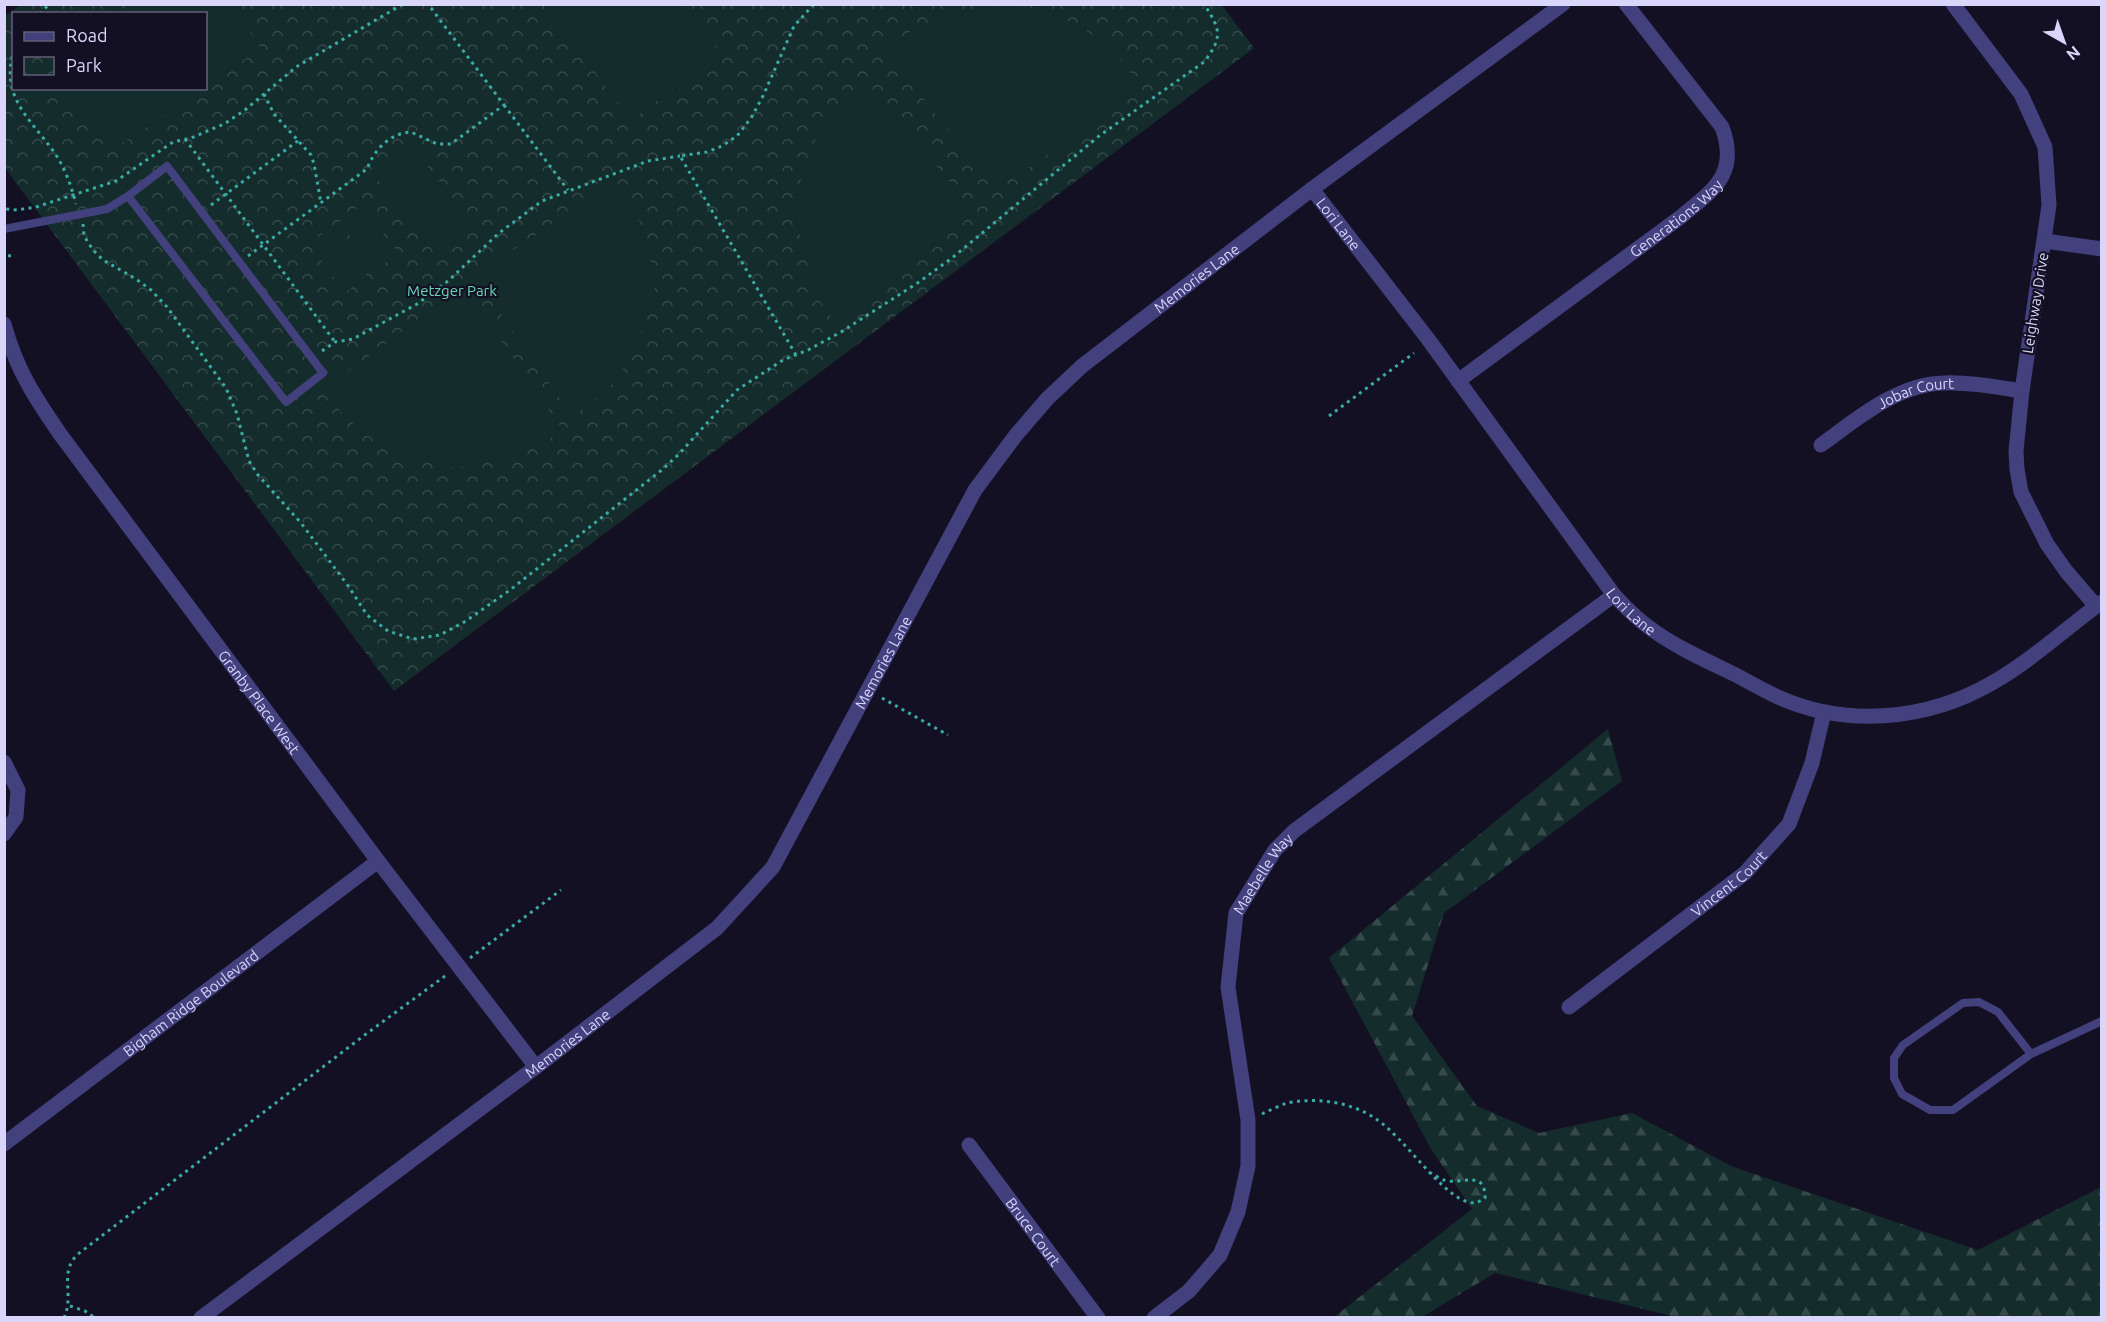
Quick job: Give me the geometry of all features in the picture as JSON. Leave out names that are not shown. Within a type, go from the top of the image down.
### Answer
[{"type":"street","name":"Memories Lane","points":[[201,1317],[536,1067],[717,928],[773,867],[975,490],[1016,435],[1047,399],[1082,366],[1311,189],[1563,4]]},
{"type":"street","name":"Generations Way","points":[[1458,381],[1682,216],[1717,187],[1725,171],[1727,141],[1722,127],[1626,4]]},
{"type":"street","name":"Leighway Drive","points":[[1953,4],[2021,94],[2045,147],[2049,205],[2022,391],[2016,451],[2017,469],[2021,492],[2047,544],[2066,571],[2099,604]]},
{"type":"street","name":"Lori Lane","points":[[1311,189],[1428,339],[1614,594],[1631,613],[1654,632],[1677,645],[1780,698],[1824,712],[1869,717],[1894,716],[1918,712],[1954,701],[1993,683],[2099,604]]},
{"type":"street","points":[[2044,241],[2102,249]]},
{"type":"street","name":"Granby Place West","points":[[4,324],[11,349],[25,382],[43,410],[378,861],[536,1067]]},
{"type":"street","name":"Jobar Court","points":[[1821,445],[1891,398],[1915,388],[1942,383],[1971,384],[2022,391]]},
{"type":"street","name":"Maebelle Way","points":[[1154,1317],[1189,1290],[1220,1255],[1238,1212],[1248,1166],[1248,1120],[1228,987],[1236,913],[1275,850],[1294,831],[1614,594]]},
{"type":"street","name":"Vincent Court","points":[[1569,1008],[1745,873],[1789,824],[1812,763],[1824,712]]},
{"type":"street","points":[[4,762],[18,790],[16,817],[4,834]]},
{"type":"street","name":"Bigham Ridge Boulevard","points":[[4,1144],[378,861]]},
{"type":"street","name":"Bruce Court","points":[[969,1146],[1098,1317]]},
{"type":"lane","points":[[4,230],[107,209],[167,166],[323,373],[286,402],[128,196]]},
{"type":"lane","points":[[2031,1054],[1998,1012],[1979,1002],[1962,1003],[1903,1045],[1894,1058],[1894,1078],[1902,1094],[1930,1110],[1953,1110],[2031,1054],[2102,1021]]},
{"type":"path","points":[[4,202],[6,209],[36,207],[116,181],[173,142],[185,140],[224,124],[245,110],[296,67],[403,4]]},
{"type":"path","points":[[428,4],[569,190]]},
{"type":"path","points":[[312,358],[336,342],[353,339],[417,304],[448,281],[499,233],[542,201],[648,162],[707,152],[737,136],[751,118],[763,96],[794,26],[814,4]]},
{"type":"path","points":[[12,54],[8,65],[8,83],[14,99],[55,153],[68,175],[84,236],[93,250],[103,260],[151,290],[167,307],[226,388],[237,414],[249,460],[258,475],[301,524],[368,615],[388,631],[413,639],[440,635],[466,621],[510,590],[663,469],[737,390],[761,372],[841,332],[919,282],[952,258],[1099,136],[1204,62],[1216,47],[1219,31],[1204,4]]},
{"type":"path","points":[[264,94],[274,114],[311,155],[321,203]]},
{"type":"path","points":[[240,262],[367,169],[371,157],[395,136],[411,132],[437,144],[451,144],[504,105]]},
{"type":"path","points":[[185,140],[336,342]]},
{"type":"path","points":[[202,212],[299,140]]},
{"type":"path","points":[[681,156],[796,355]]},
{"type":"path","points":[[8,256],[15,255]]},
{"type":"path","points":[[1329,416],[1414,353]]},
{"type":"path","points":[[888,701],[948,735]]},
{"type":"path","points":[[465,961],[561,890]]},
{"type":"path","points":[[64,1317],[69,1306],[68,1267],[78,1254],[447,974]]},
{"type":"path","points":[[1260,1114],[1286,1104],[1307,1100],[1354,1107],[1375,1118],[1397,1135],[1431,1173],[1449,1192],[1468,1202],[1478,1203],[1485,1198],[1485,1190],[1476,1180],[1444,1180],[1431,1173]]},
{"type":"path","points":[[69,1306],[95,1317]]},
{"type":"green space","points":[[130,4],[231,5],[261,48],[207,85],[207,12],[118,12]]},
{"type":"green space","name":"Metzger Park","points":[[1221,4],[1254,48],[394,691],[5,168],[5,16],[20,5]]},
{"type":"green space","points":[[543,5],[683,5],[720,52],[632,120]]},
{"type":"green space","points":[[1003,5],[1036,9],[1086,31],[1114,53],[1129,71],[1139,89],[1020,174],[982,170],[883,50],[911,31],[967,11]]},
{"type":"green space","points":[[866,81],[970,207],[965,221],[835,323],[821,303],[802,247],[794,201],[813,144],[834,110]]},
{"type":"green space","points":[[69,90],[201,90],[111,151]]},
{"type":"green space","points":[[409,142],[473,227],[436,255],[371,170]]},
{"type":"green space","points":[[615,183],[626,186],[647,242],[655,287],[638,344],[617,379],[595,401],[572,416],[480,284],[483,270]]},
{"type":"green space","points":[[361,205],[398,253],[375,270],[339,221]]},
{"type":"green space","points":[[331,227],[367,276],[345,293],[309,244]]},
{"type":"green space","points":[[455,293],[470,296],[560,426],[556,436],[501,458],[456,468],[398,453],[363,433],[340,411],[325,388]]},
{"type":"green space","points":[[1608,729],[1622,781],[1444,913],[1412,1016],[1477,1106],[1539,1133],[1632,1113],[1731,1166],[1978,1250],[2101,1187],[2101,1317],[1676,1317],[1495,1273],[1422,1317],[1334,1317],[1472,1209],[1431,1149],[1329,958]]}]
